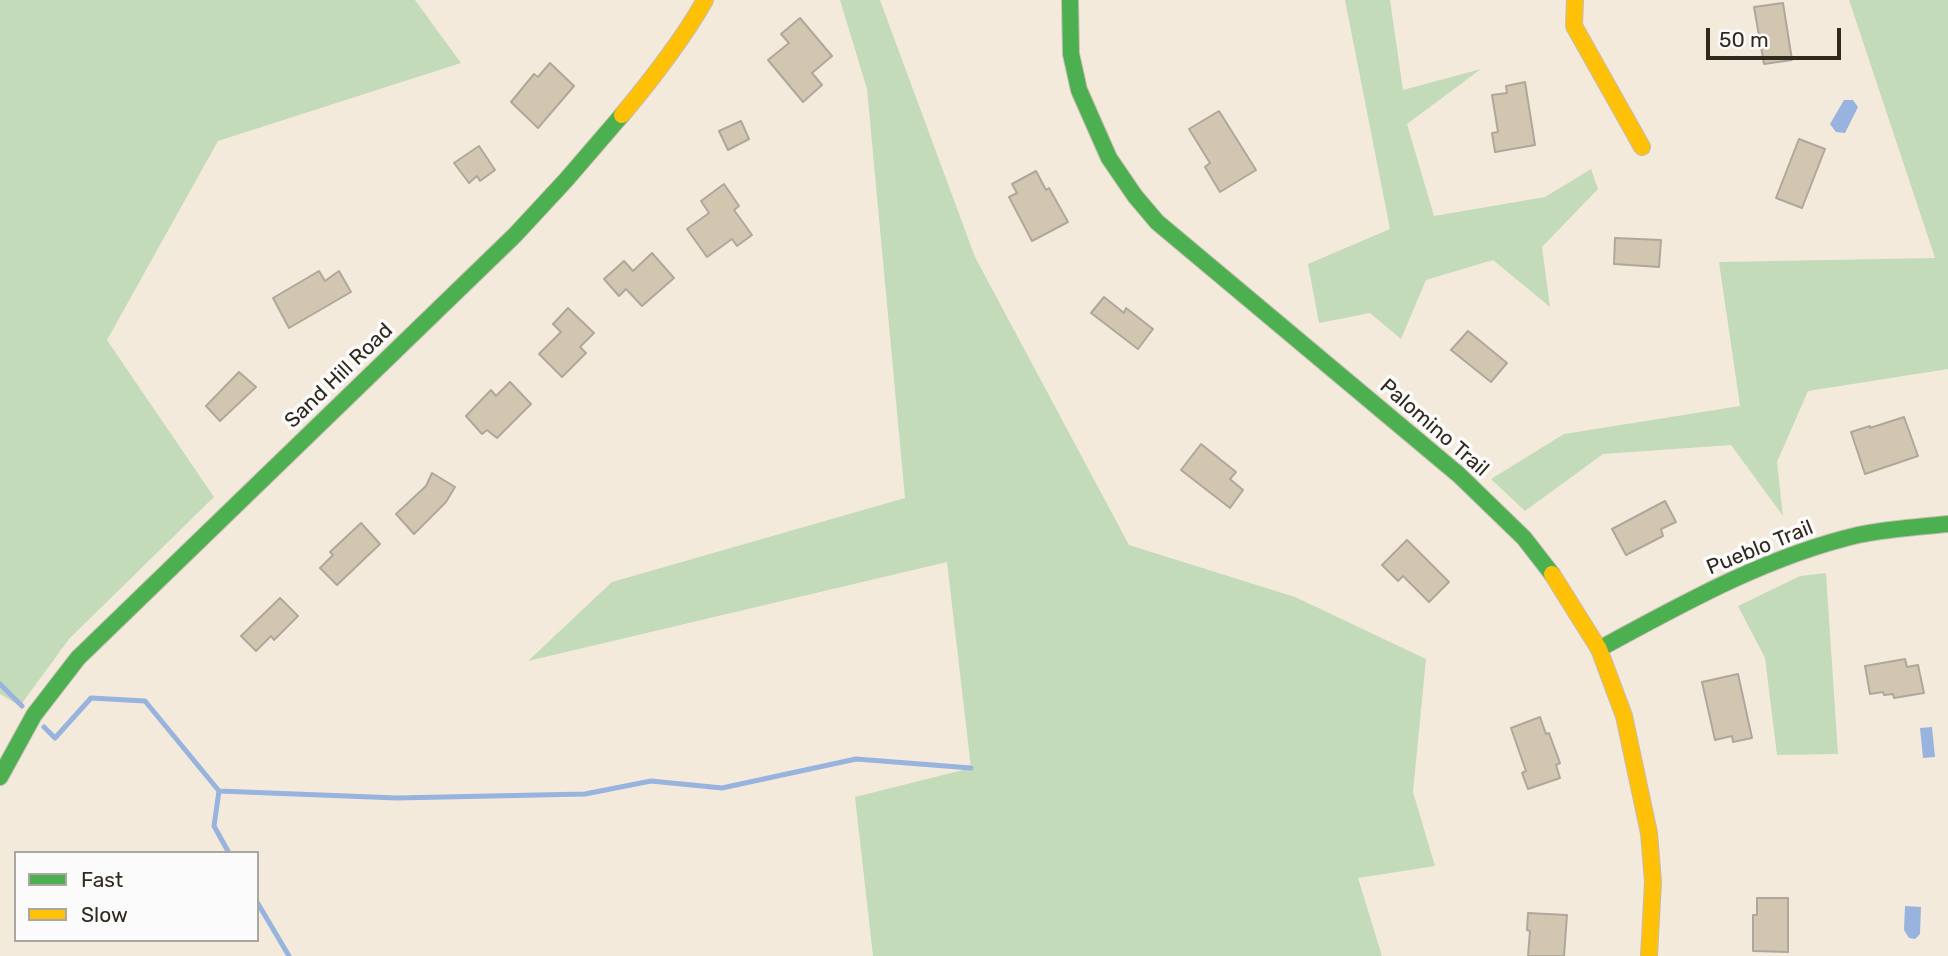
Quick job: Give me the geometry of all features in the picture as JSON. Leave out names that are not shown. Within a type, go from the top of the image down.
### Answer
[{"type":"street","name":"Sand Hill Road","points":[[0,777],[34,715],[78,658],[508,242],[566,180],[640,93],[692,23],[705,0]]},
{"type":"street","name":"Palomino Trail","points":[[1070,0],[1071,54],[1079,90],[1110,158],[1135,196],[1157,222],[1459,475],[1524,538],[1560,584],[1599,649],[1623,716],[1639,781],[1649,833],[1653,882],[1649,956]]},
{"type":"street","points":[[1575,0],[1574,26],[1642,147]]},
{"type":"street","name":"Pueblo Trail","points":[[1599,649],[1721,584],[1801,551],[1850,537],[1948,523]]},
{"type":"green space","points":[[0,0],[415,0],[461,63],[218,141],[107,340],[214,497],[69,639],[20,706],[0,694]]},
{"type":"green space","points":[[840,0],[880,0],[975,257],[1129,545],[1295,597],[1426,659],[1413,792],[1435,866],[1358,878],[1382,956],[873,956],[855,797],[971,768],[947,562],[528,661],[612,582],[905,498],[867,89]]},
{"type":"green space","points":[[1345,0],[1390,0],[1403,90],[1481,69],[1407,124],[1434,216],[1545,197],[1591,169],[1598,189],[1542,247],[1550,307],[1493,260],[1426,280],[1401,339],[1370,313],[1319,323],[1308,264],[1390,229]]},
{"type":"green space","points":[[1849,0],[1948,0],[1948,369],[1808,391],[1777,462],[1783,516],[1731,445],[1603,454],[1525,511],[1491,479],[1564,434],[1740,406],[1719,262],[1935,258]]},
{"type":"green space","points":[[1826,573],[1838,754],[1777,755],[1765,658],[1738,606],[1800,576]]},
{"type":"water","points":[[1844,100],[1853,100],[1858,107],[1845,133],[1836,132],[1830,124]]},
{"type":"water","points":[[1932,727],[1935,757],[1923,758],[1920,728]]},
{"type":"water","points":[[1905,906],[1921,907],[1920,934],[1915,939],[1909,938],[1904,930]]},
{"type":"building","points":[[1783,3],[1792,60],[1764,64],[1754,7]]},
{"type":"building","points":[[800,18],[832,56],[812,73],[822,85],[803,102],[768,60],[789,43],[781,34]]},
{"type":"building","points":[[550,63],[574,86],[538,128],[511,102],[534,74],[538,77]]},
{"type":"building","points":[[1525,82],[1535,145],[1495,152],[1492,133],[1498,132],[1492,95],[1507,93],[1506,86]]},
{"type":"building","points":[[1219,111],[1256,170],[1220,192],[1205,167],[1210,163],[1189,129]]},
{"type":"building","points":[[741,121],[749,139],[728,150],[719,131]]},
{"type":"building","points":[[1799,139],[1825,149],[1802,208],[1776,198]]},
{"type":"building","points":[[479,146],[495,170],[480,181],[477,176],[469,183],[454,163]]},
{"type":"building","points":[[1036,171],[1068,222],[1032,241],[1009,197],[1017,193],[1012,184]]},
{"type":"building","points":[[724,184],[739,206],[734,210],[752,235],[737,246],[732,239],[707,257],[687,229],[709,213],[701,201]]},
{"type":"building","points":[[1615,238],[1661,240],[1659,267],[1614,264]]},
{"type":"building","points":[[652,253],[674,278],[642,306],[626,289],[619,296],[604,279],[624,261],[633,271]]},
{"type":"building","points":[[319,271],[325,281],[339,271],[351,292],[289,328],[273,298]]},
{"type":"building","points":[[1104,297],[1124,313],[1126,308],[1153,329],[1138,349],[1091,313]]},
{"type":"building","points":[[568,308],[594,333],[580,347],[586,353],[562,377],[539,354],[561,332],[553,324]]},
{"type":"building","points":[[1468,331],[1507,363],[1491,382],[1451,350]]},
{"type":"building","points":[[239,372],[256,387],[220,421],[206,406]]},
{"type":"building","points":[[510,382],[531,404],[497,438],[487,430],[482,434],[466,416],[491,390],[496,396]]},
{"type":"building","points":[[1904,417],[1918,456],[1865,474],[1851,432]]},
{"type":"building","points":[[1201,444],[1236,472],[1230,479],[1243,490],[1230,508],[1181,470]]},
{"type":"building","points":[[432,473],[455,487],[446,502],[414,534],[396,514],[426,486]]},
{"type":"building","points":[[1665,501],[1676,522],[1661,529],[1663,536],[1626,555],[1612,529]]},
{"type":"building","points":[[361,523],[380,544],[337,585],[320,568],[333,555],[330,552]]},
{"type":"building","points":[[1407,540],[1449,582],[1429,602],[1403,576],[1398,581],[1382,565]]},
{"type":"building","points":[[280,598],[298,616],[274,640],[271,636],[256,651],[241,636]]},
{"type":"building","points":[[1905,659],[1907,667],[1918,665],[1924,693],[1894,698],[1893,694],[1884,695],[1883,692],[1870,694],[1865,666]]},
{"type":"building","points":[[1738,674],[1752,738],[1733,742],[1732,736],[1715,740],[1702,682]]},
{"type":"building","points":[[1540,717],[1560,763],[1556,765],[1560,778],[1528,789],[1522,773],[1526,771],[1511,728]]},
{"type":"building","points":[[1757,898],[1788,898],[1788,952],[1753,951],[1753,915],[1757,915]]},
{"type":"building","points":[[1528,913],[1567,915],[1564,956],[1528,956]]},
{"type":"waterway","points":[[0,684],[22,706]]},
{"type":"waterway","points":[[44,727],[55,738],[91,698],[145,701],[219,791],[397,798],[585,794],[651,781],[722,788],[856,759],[971,768]]},
{"type":"waterway","points":[[219,791],[214,826],[228,851]]},
{"type":"waterway","points":[[259,905],[289,956]]},
{"type":"traffic: fast","points":[[1070,0],[1071,54],[1079,90],[1109,158],[1135,196],[1157,222],[1459,475],[1524,538],[1552,574]]},
{"type":"traffic: fast","points":[[0,777],[34,715],[78,658],[515,235],[622,115]]},
{"type":"traffic: fast","points":[[1599,649],[1725,583],[1790,556],[1858,535],[1948,524]]},
{"type":"traffic: slow","points":[[622,115],[687,30],[705,0]]},
{"type":"traffic: slow","points":[[1575,0],[1574,26],[1642,147]]},
{"type":"traffic: slow","points":[[1552,574],[1599,649],[1624,716],[1649,833],[1653,882],[1649,956]]}]
